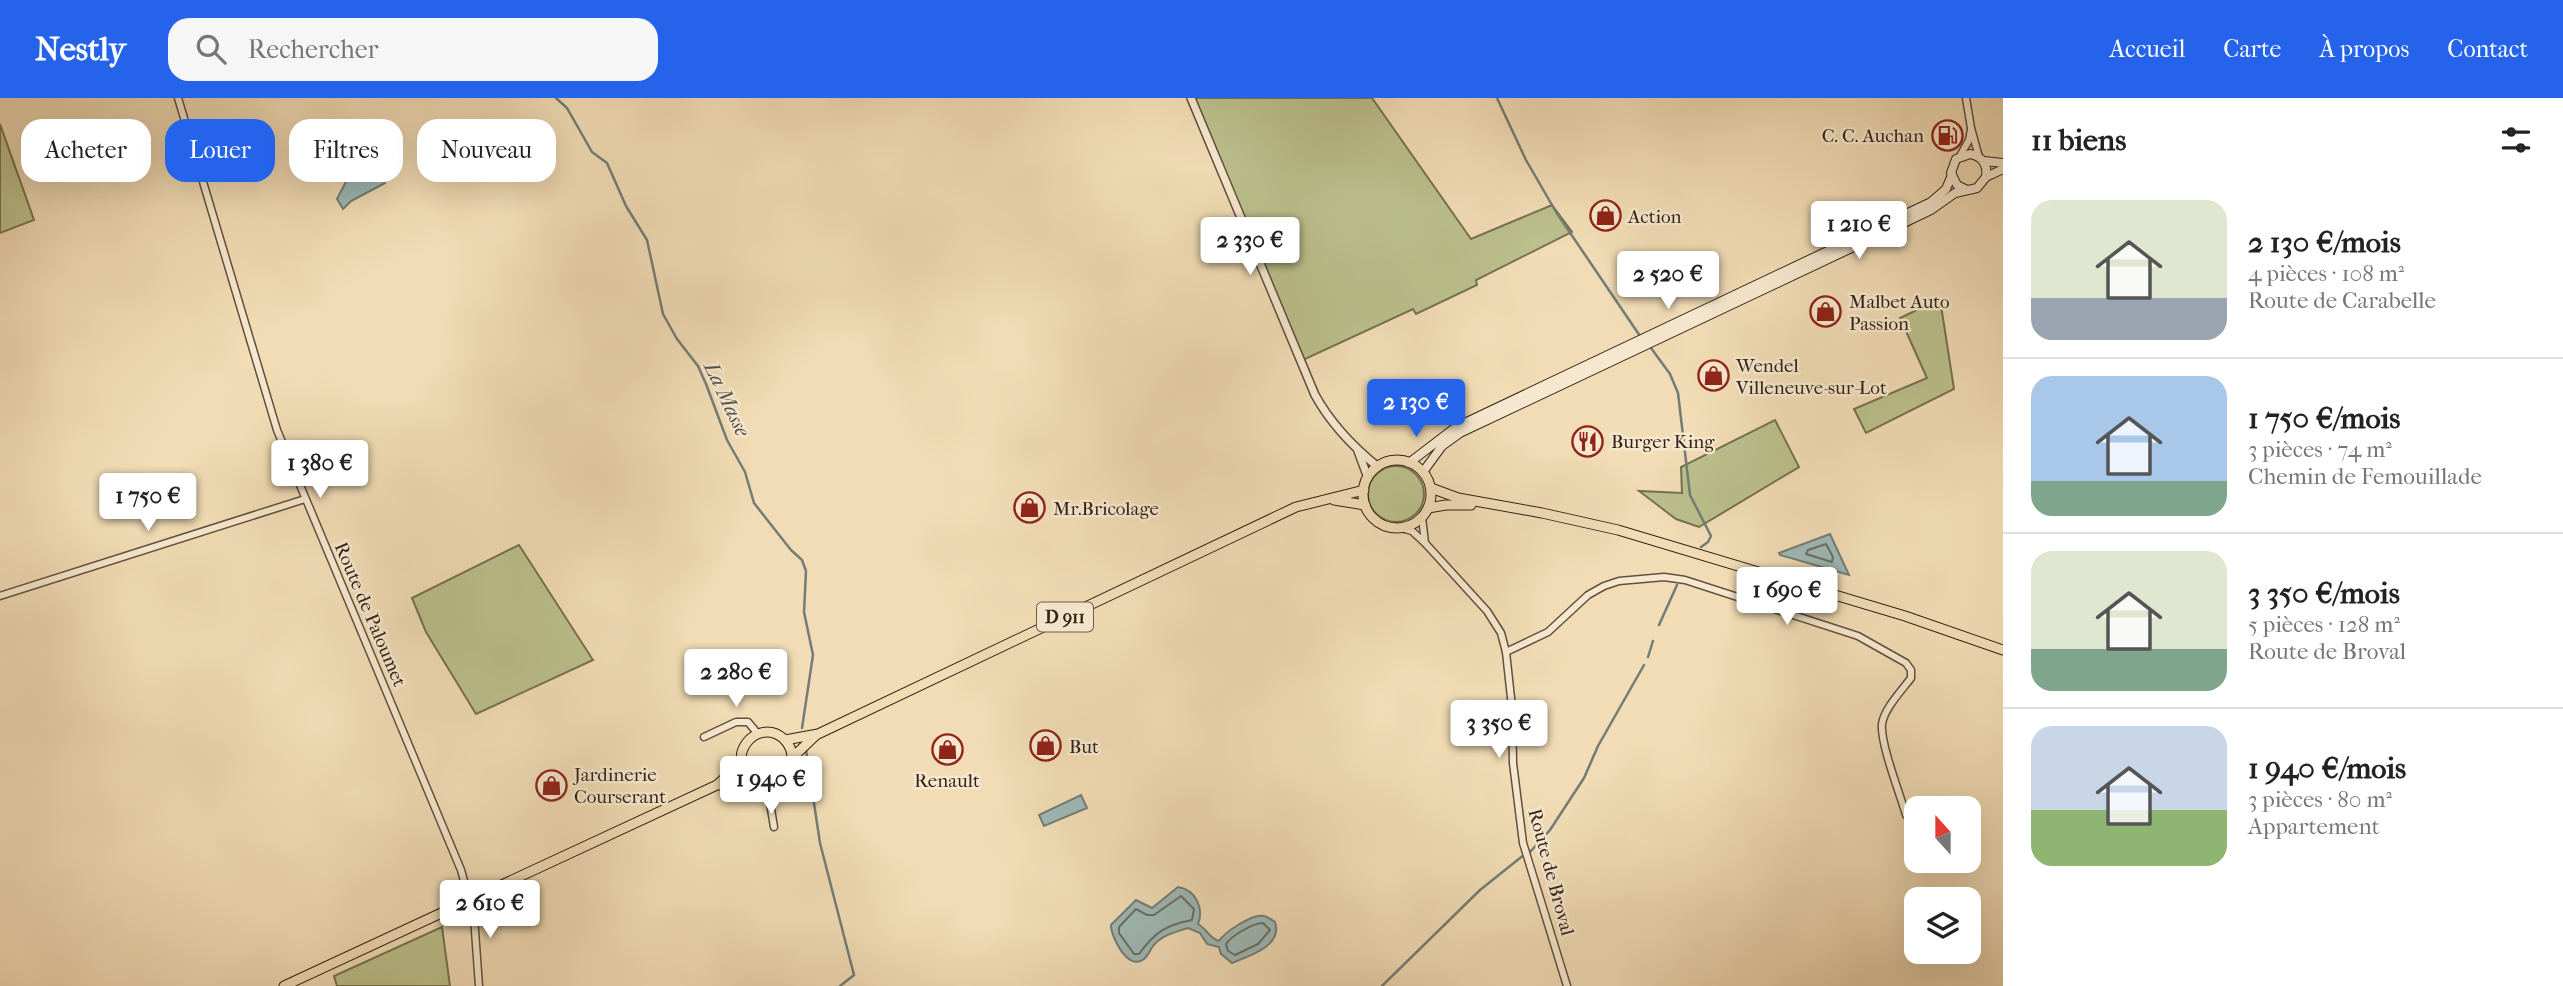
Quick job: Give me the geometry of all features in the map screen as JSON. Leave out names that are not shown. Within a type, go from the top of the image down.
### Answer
[{"type":"main road","points":[[1409,463],[1464,423],[1931,202],[1946,189],[1954,163],[1961,156],[1970,154],[2003,163]]},
{"type":"main road","points":[[1982,159],[1986,177]]},
{"type":"main road","points":[[1423,472],[1442,446],[1460,433],[1931,210],[1955,193],[1977,188],[1986,177],[2003,169]]},
{"type":"main road","points":[[1952,175],[1957,185],[1967,190]]},
{"type":"main road","points":[[1399,461],[1409,463],[1423,472],[1430,488],[1428,508],[1413,524],[1401,528],[1379,523],[1370,515],[1365,505],[1364,490],[1368,478],[1378,467],[1399,461]]},
{"type":"main road","points":[[1430,488],[1490,505],[1542,513],[1618,530],[1905,616],[2003,650]]},
{"type":"main road","name":"D 911","points":[[785,740],[818,734],[1296,507],[1364,490]]},
{"type":"main road","name":"D 911","points":[[1329,499],[1365,505]]},
{"type":"main road","points":[[1428,508],[1446,505],[1490,505]]},
{"type":"main road","points":[[717,785],[769,783],[777,781],[788,772],[792,758],[785,740],[773,733],[758,734],[746,743],[742,750],[741,763],[745,772],[757,782]]},
{"type":"main road","name":"D 911","points":[[792,758],[818,734]]},
{"type":"main road","points":[[284,986],[717,785],[741,763]]},
{"type":"street","name":"Route de Paloumet","points":[[178,98],[277,430],[461,870],[474,917],[479,986]]},
{"type":"street","points":[[1191,98],[1315,395],[1337,428],[1357,450],[1378,467]]},
{"type":"street","points":[[1966,98],[1971,128],[1982,159]]},
{"type":"street","points":[[1961,156],[1969,140],[1971,128]]},
{"type":"street","points":[[1357,450],[1368,478]]},
{"type":"street","points":[[0,596],[87,566],[305,499]]},
{"type":"street","points":[[1422,517],[1425,543]]},
{"type":"street","name":"Route de Broval","points":[[1401,528],[1412,531],[1425,543],[1493,619],[1501,633],[1506,652],[1512,708],[1513,763],[1523,843],[1567,986]]},
{"type":"street","points":[[1506,652],[1548,632],[1588,595],[1604,586],[1619,581],[1664,577],[1685,580],[1858,636],[1890,652],[1911,670],[1911,678],[1882,724],[1904,808]]},
{"type":"street","points":[[704,737],[736,722],[748,722],[758,734]]},
{"type":"street","points":[[770,803],[777,781]]},
{"type":"street","points":[[757,782],[765,789],[774,827]]},
{"type":"green space","points":[[1191,98],[1372,98],[1471,239],[1552,205],[1572,232],[1476,280],[1477,285],[1416,314],[1413,309],[1303,360]]},
{"type":"green space","points":[[0,124],[34,220],[0,233]]},
{"type":"green space","points":[[1940,299],[1954,389],[1866,433],[1854,409],[1927,378],[1900,318]]},
{"type":"green space","points":[[1775,420],[1799,467],[1699,527],[1676,519],[1639,491],[1682,493],[1681,467]]},
{"type":"green space","points":[[1390,466],[1402,466],[1412,470],[1420,478],[1424,494],[1420,510],[1412,518],[1402,522],[1390,522],[1380,518],[1372,510],[1368,500],[1368,488],[1372,478],[1380,470]]},
{"type":"green space","points":[[519,545],[593,660],[476,714],[426,632],[412,598]]},
{"type":"green space","points":[[442,927],[450,986],[337,986],[334,976]]},
{"type":"water","points":[[346,182],[385,183],[351,201],[343,209],[337,199]]},
{"type":"water","points":[[1830,534],[1849,575],[1779,553]]},
{"type":"water","points":[[1081,795],[1087,808],[1044,826],[1039,815]]},
{"type":"water","points":[[1178,887],[1194,896],[1200,912],[1198,924],[1216,940],[1219,941],[1240,924],[1259,916],[1265,916],[1275,922],[1274,938],[1263,949],[1232,963],[1221,954],[1219,947],[1207,944],[1200,933],[1188,928],[1160,939],[1144,959],[1132,961],[1117,944],[1111,925],[1136,900],[1152,908]]},
{"type":"waterway","name":"La Masse","points":[[556,98],[567,108],[592,152],[607,163],[626,206],[647,240],[663,314],[677,339],[698,366],[727,440],[745,472],[754,503],[802,560],[806,571],[804,612],[813,655],[802,728]]},
{"type":"waterway","points":[[1497,98],[1526,160],[1556,212],[1640,336]]},
{"type":"waterway","points":[[1651,348],[1670,374],[1678,393],[1690,495],[1711,536],[1701,547]]},
{"type":"waterway","points":[[1659,625],[1677,585]]},
{"type":"waterway","points":[[1648,657],[1653,641]]},
{"type":"waterway","points":[[1530,852],[1550,830],[1584,778],[1598,746],[1644,665]]},
{"type":"waterway","name":"La Masse","points":[[806,750],[820,843],[854,975],[840,986]]},
{"type":"waterway","points":[[1382,986],[1480,890],[1525,854]]},
{"type":"place","name":"C. C. Auchan","points":[[1947,135]]},
{"type":"place","name":"Action","points":[[1605,216]]},
{"type":"place","name":"Malbet Auto Passion","points":[[1826,312]]},
{"type":"place","name":"Wendel Villeneuve-sur-Lot","points":[[1713,376]]},
{"type":"place","name":"Burger King","points":[[1588,441]]},
{"type":"place","name":"Mr.Bricolage","points":[[1030,508]]},
{"type":"place","name":"But","points":[[1046,746]]},
{"type":"place","name":"Renault","points":[[947,749]]},
{"type":"place","name":"Jardinerie Courserant","points":[[551,785]]}]
